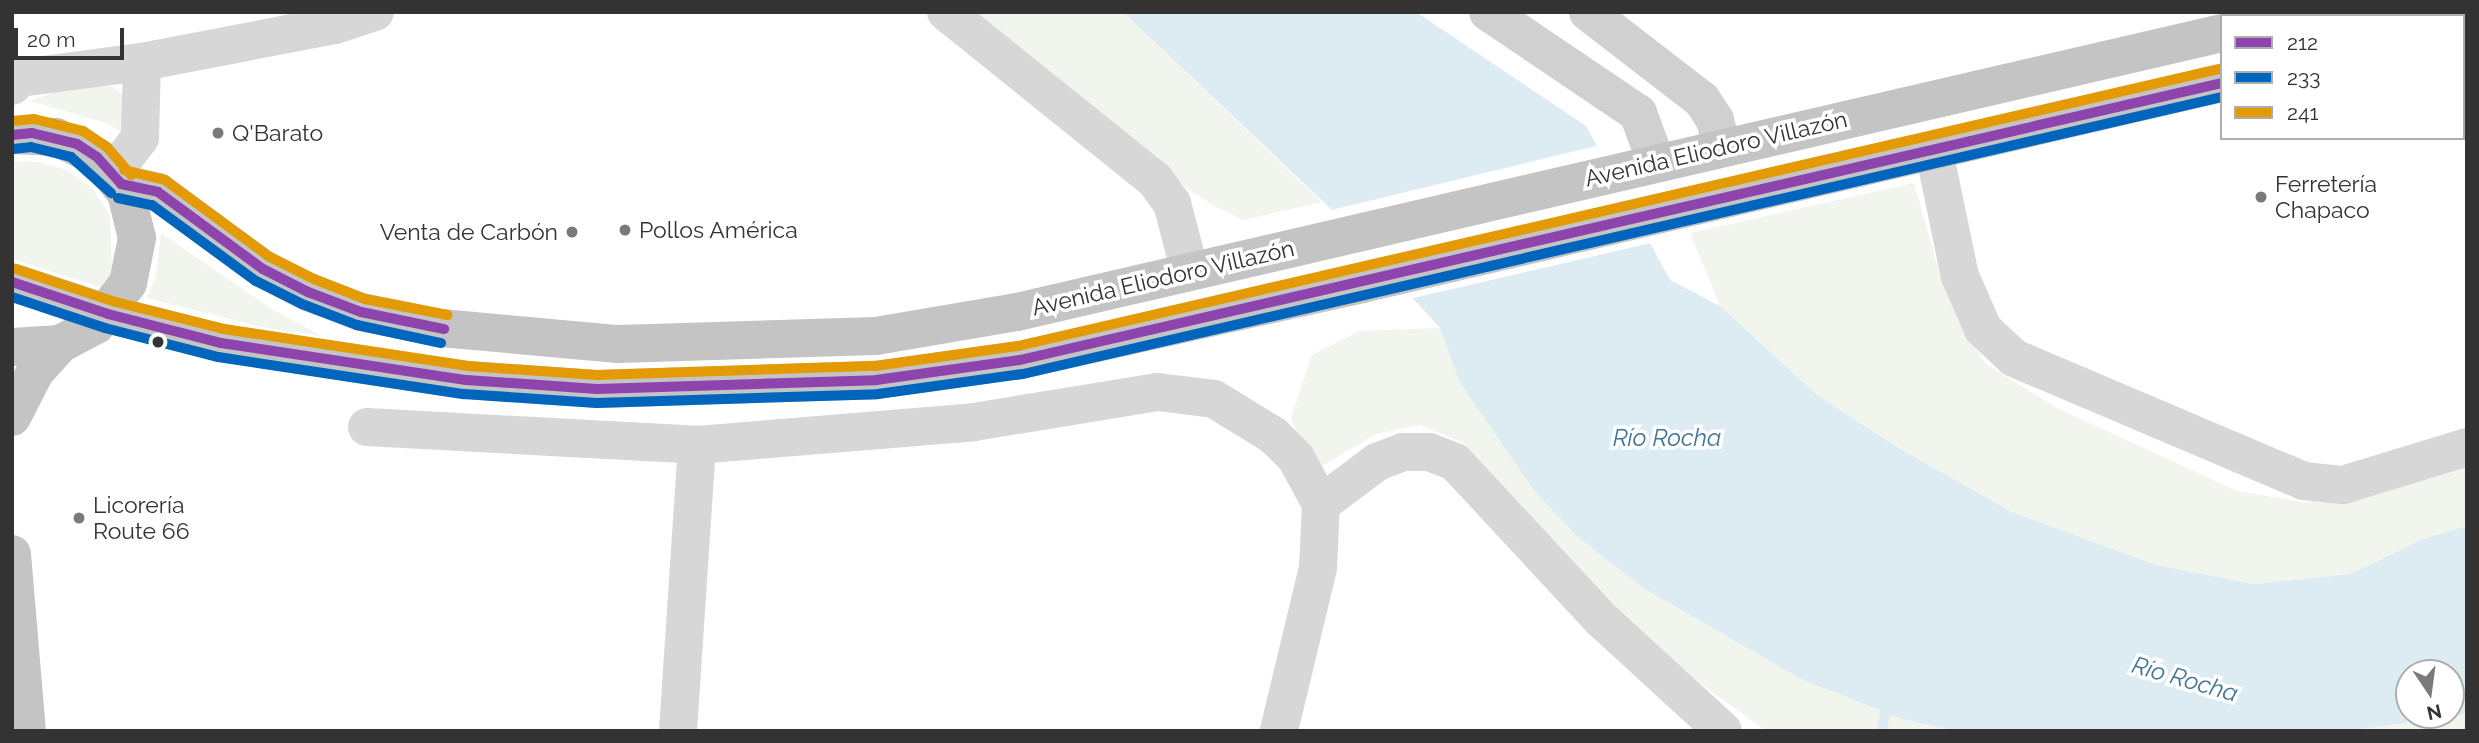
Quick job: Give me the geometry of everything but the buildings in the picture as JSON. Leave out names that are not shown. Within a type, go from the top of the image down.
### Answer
[{"type":"highway","name":"Avenida Eliodoro Villazón","points":[[117,178],[158,192],[263,270],[308,292],[361,312],[504,335],[618,344],[876,336],[1017,312],[2220,33]]},
{"type":"highway","name":"Avenida Eliodoro Villazón","points":[[12,282],[108,314],[274,353],[466,380],[597,389],[732,388],[876,380],[1020,360],[1376,281],[1672,209],[2220,83]]},
{"type":"highway","points":[[12,135],[32,133],[66,140],[97,157],[117,178],[134,215],[135,261],[128,283],[108,314],[82,334],[60,344],[12,347]]},
{"type":"highway","points":[[12,417],[34,372],[60,344]]},
{"type":"highway","points":[[12,554],[27,731]]},
{"type":"street","points":[[15,80],[142,62],[335,25],[375,12]]},
{"type":"street","points":[[946,12],[1154,180],[1172,202],[1190,272]]},
{"type":"street","points":[[1488,12],[1638,113],[1647,164]]},
{"type":"street","points":[[1588,12],[1702,100],[1715,120],[1722,148]]},
{"type":"street","points":[[117,178],[140,138],[142,62]]},
{"type":"street","points":[[1934,150],[1960,276],[1983,328],[2014,358],[2304,481],[2343,485],[2467,447]]},
{"type":"street","points":[[367,427],[697,445],[974,422],[1158,392],[1214,400],[1273,435],[1296,458],[1321,504],[1318,568],[1279,731]]},
{"type":"street","points":[[678,731],[697,445]]},
{"type":"street","points":[[1321,504],[1377,462],[1403,452],[1429,452],[1455,462],[1602,620],[1723,731]]},
{"type":"shaded area","points":[[966,12],[1123,12],[1322,202],[1243,220],[1218,208],[1189,190]]},
{"type":"shaded area","points":[[94,84],[113,87],[125,96],[130,137],[106,123],[30,101],[71,86]]},
{"type":"shaded area","points":[[12,161],[38,162],[67,170],[93,189],[110,216],[112,266],[106,289],[12,259]]},
{"type":"shaded area","points":[[1914,183],[1939,272],[1963,328],[1986,364],[2057,408],[2237,491],[2303,502],[2353,498],[2467,462],[2467,526],[2423,539],[2351,574],[2254,584],[2156,565],[2012,512],[1900,449],[1818,396],[1720,306],[1690,233]]},
{"type":"shaded area","points":[[161,233],[273,310],[322,336],[262,327],[147,298],[156,276]]},
{"type":"shaded area","points":[[1440,328],[1460,383],[1535,492],[1577,536],[1643,588],[1803,680],[1902,719],[1957,731],[1766,731],[1689,675],[1617,613],[1464,443],[1419,425],[1376,434],[1317,469],[1305,455],[1291,418],[1312,355],[1360,331]]},
{"type":"shaded area","points":[[2465,714],[2467,731],[2348,731],[2395,724],[2395,729],[2465,729]]},
{"type":"water","name":"Río Rocha","points":[[1123,12],[1416,12],[1586,126],[1670,280],[1720,306],[1818,396],[1900,449],[2012,512],[2156,565],[2254,584],[2351,574],[2423,539],[2467,526],[2467,714],[2465,659],[2395,659],[2395,724],[2348,731],[1957,731],[1902,719],[1803,680],[1643,588],[1577,536],[1535,492],[1460,383],[1440,328],[1329,207]]},
{"type":"pier","points":[[1600,145],[1651,243],[1409,299],[1327,211]]},
{"type":"waterway","points":[[1882,731],[1887,699]]},
{"type":"transit line","name":"241","points":[[16,269],[112,301],[224,329],[468,366],[597,375],[875,366],[1018,346],[2219,69]]},
{"type":"transit line","name":"212","points":[[12,282],[108,314],[221,343],[466,380],[597,389],[876,380],[1020,360],[2220,83]]},
{"type":"transit line","name":"233","points":[[12,297],[105,328],[218,357],[464,394],[597,403],[878,394],[1023,374],[2220,97]]},
{"type":"transit line","name":"241","points":[[12,121],[34,119],[83,131],[107,147],[131,175]]},
{"type":"transit line","name":"212","points":[[12,135],[32,133],[77,144],[97,157],[121,184]]},
{"type":"transit line","name":"233","points":[[13,149],[31,147],[71,157],[111,193]]},
{"type":"transit line","name":"241","points":[[124,170],[165,180],[270,257],[314,279],[365,299],[447,315]]},
{"type":"transit line","name":"212","points":[[121,184],[158,192],[263,269],[308,292],[361,312],[444,329]]},
{"type":"transit line","name":"233","points":[[118,198],[152,205],[256,281],[302,304],[357,325],[441,343]]},
{"type":"place","name":"Q'Barato","points":[[218,133]]},
{"type":"place","name":"Ferretería Chapaco","points":[[2261,197]]},
{"type":"place","name":"Pollos América","points":[[625,230]]},
{"type":"place","name":"Venta de Carbón","points":[[572,232]]},
{"type":"place","name":"Licorería Route 66","points":[[79,518]]}]
